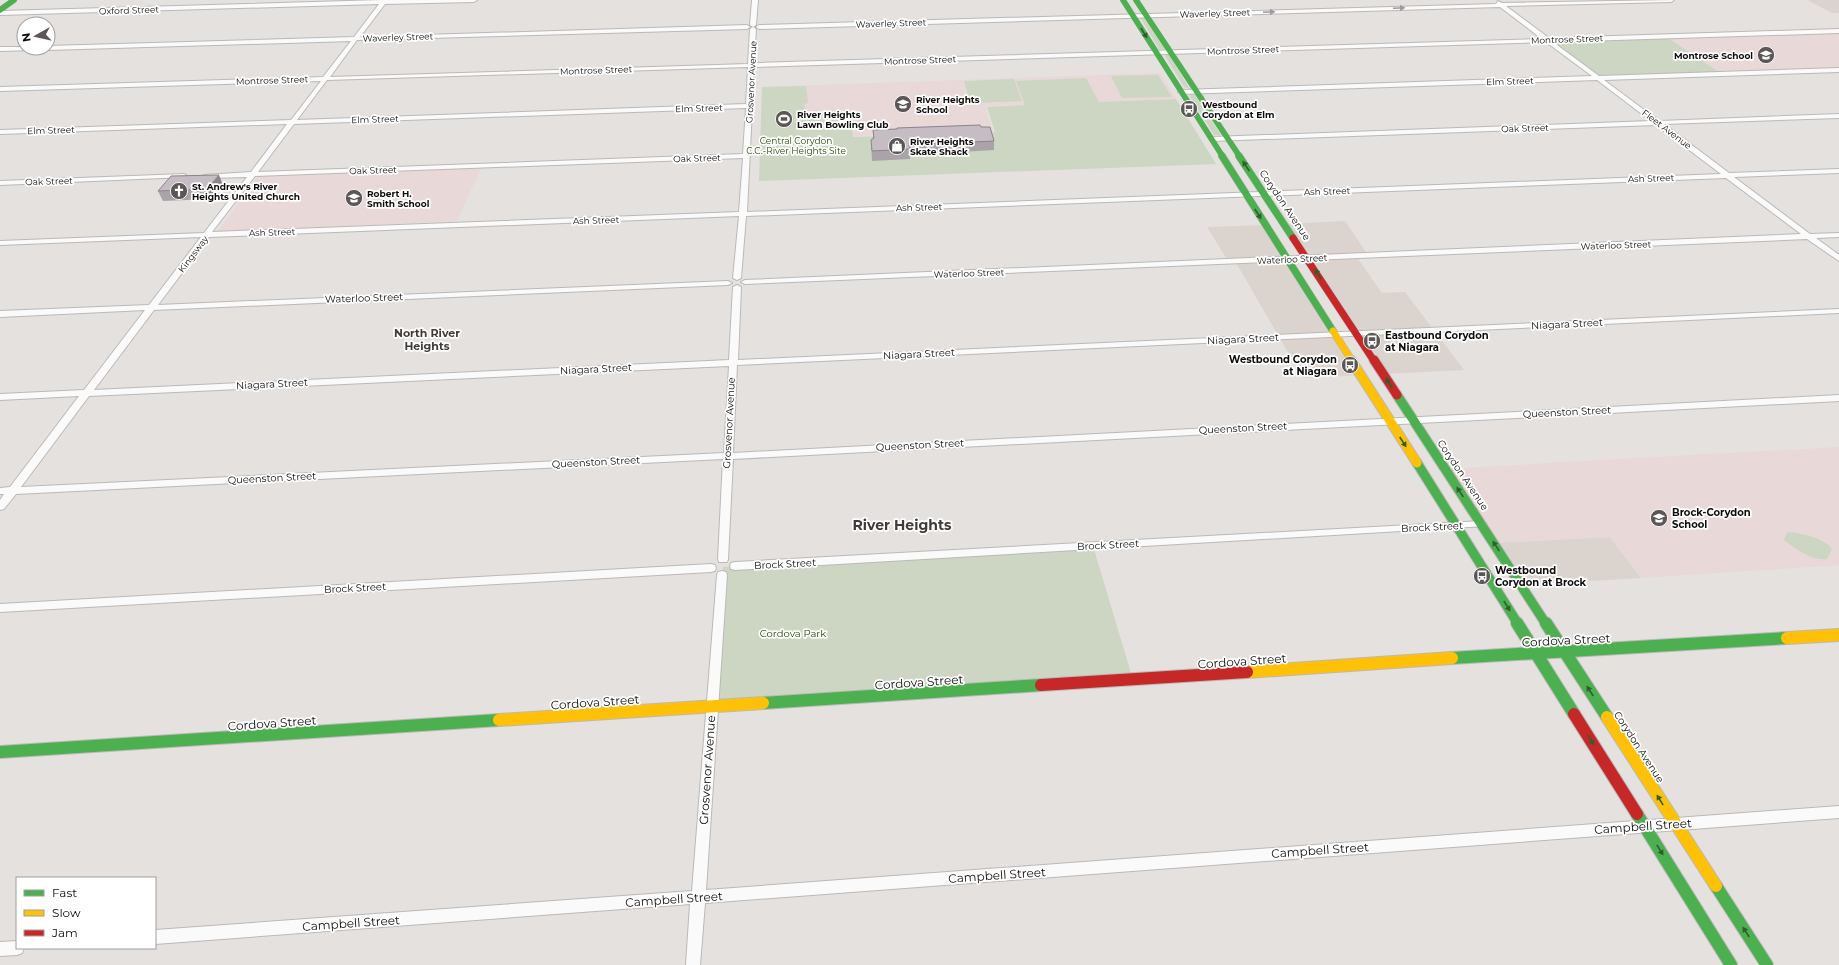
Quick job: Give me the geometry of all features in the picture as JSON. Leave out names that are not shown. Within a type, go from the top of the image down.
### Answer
[{"type":"main road","points":[[0,12],[14,0]]},
{"type":"main road","points":[[1123,0],[1390,420],[1731,965]]},
{"type":"main road","name":"Corydon Avenue","points":[[1136,0],[1482,524],[1675,824],[1768,965]]},
{"type":"main road","name":"Cordova Street","points":[[0,752],[712,708],[1536,653],[1565,653],[1839,635]]},
{"type":"street","name":"Oxford Street","points":[[0,12],[384,1],[474,0]]},
{"type":"street","name":"Grosvenor Avenue","points":[[723,559],[727,456],[733,362],[734,283],[743,214],[755,0]]},
{"type":"street","name":"Fleet Avenue","points":[[1494,0],[1839,259]]},
{"type":"street","name":"Waverley Street","points":[[56,48],[1671,0]]},
{"type":"street","name":"Kingsway","points":[[0,507],[384,1]]},
{"type":"street","name":"Montrose Street","points":[[0,89],[1839,31]]},
{"type":"street","points":[[0,49],[16,49]]},
{"type":"street","name":"Elm Street","points":[[1181,92],[1839,70]]},
{"type":"street","name":"Elm Street","points":[[0,132],[750,106]]},
{"type":"street","name":"Oak Street","points":[[1212,139],[1839,116]]},
{"type":"street","name":"Oak Street","points":[[0,183],[746,156]]},
{"type":"street","name":"Ash Street","points":[[0,243],[1839,171]]},
{"type":"street","name":"Waterloo Street","points":[[0,314],[734,283],[742,279],[745,282],[1839,235]]},
{"type":"street","name":"Niagara Street","points":[[0,397],[1839,311]]},
{"type":"street","name":"Queenston Street","points":[[0,491],[727,456],[1390,420],[1839,398]]},
{"type":"street","name":"Brock Street","points":[[735,566],[1482,524]]},
{"type":"street","points":[[723,559],[733,562],[735,566],[729,574],[722,575],[713,572],[711,568],[714,563],[723,559]]},
{"type":"street","name":"Brock Street","points":[[0,608],[711,568]]},
{"type":"street","name":"Grosvenor Avenue","points":[[693,965],[722,575]]},
{"type":"street","name":"Campbell Street","points":[[156,937],[1839,812]]},
{"type":"street","points":[[0,949],[16,948]]},
{"type":"shaded area","points":[[1807,0],[1839,0],[1839,13],[1832,13]]},
{"type":"shaded area","name":"Montrose School","points":[[1839,31],[1839,70],[1722,74],[1665,36]]},
{"type":"shaded area","name":"River Heights School","points":[[1160,73],[1177,99],[985,106],[993,131],[854,136],[851,111],[807,113],[762,87]]},
{"type":"shaded area","name":"Robert H. Smith School","points":[[481,168],[457,221],[217,232],[258,176]]},
{"type":"shaded area","points":[[1345,221],[1368,255],[1356,256],[1382,293],[1405,292],[1464,370],[1383,374],[1284,224]]},
{"type":"shaded area","points":[[1265,225],[1361,375],[1303,378],[1235,261],[1228,261],[1207,227]]},
{"type":"shaded area","name":"Brock-Corydon School","points":[[1839,447],[1839,565],[1641,578],[1610,537],[1494,543],[1445,469]]},
{"type":"shaded area","points":[[1610,537],[1641,578],[1521,585],[1494,543]]},
{"type":"green space","points":[[1140,17],[1143,17],[1165,49],[1159,49]]},
{"type":"green space","points":[[1665,36],[1722,74],[1598,78],[1547,40]]},
{"type":"green space","points":[[1164,54],[1168,54],[1190,89],[1184,87]]},
{"type":"green space","points":[[1158,75],[1172,97],[1122,98],[1111,76]]},
{"type":"green space","name":"Central Corydon C.C.-River Heights Site","points":[[1086,78],[1099,102],[1176,99],[1216,164],[759,181],[762,87],[806,86],[808,103],[804,104],[807,113],[851,111],[853,137],[995,132],[987,107],[1025,105],[1016,81]]},
{"type":"green space","points":[[1014,79],[1022,101],[970,103],[964,81]]},
{"type":"green space","points":[[1194,94],[1221,135],[1214,135],[1189,95]]},
{"type":"green space","points":[[1787,532],[1799,533],[1823,541],[1832,549],[1827,559],[1815,558],[1804,554],[1784,540]]},
{"type":"green space","name":"Cordova Park","points":[[1093,546],[1133,680],[712,708],[723,567]]},
{"type":"building","points":[[980,125],[981,127],[990,127],[994,141],[909,145],[910,149],[872,151],[871,140],[874,138],[873,130]]},
{"type":"building","points":[[219,175],[207,189],[158,191],[171,176]]},
{"type":"traffic: fast","points":[[0,10],[14,0]]},
{"type":"traffic: fast","points":[[1123,0],[1333,331]]},
{"type":"traffic: fast","points":[[1136,0],[1293,238]]},
{"type":"traffic: fast","points":[[1397,395],[1607,717]]},
{"type":"traffic: fast","points":[[1417,463],[1574,714]]},
{"type":"traffic: fast","points":[[1452,658],[1787,638]]},
{"type":"traffic: fast","points":[[763,703],[1041,685]]},
{"type":"traffic: fast","points":[[0,752],[499,720]]},
{"type":"traffic: fast","points":[[1637,814],[1731,965]]},
{"type":"traffic: fast","points":[[1716,886],[1767,965]]},
{"type":"traffic: slow","points":[[1333,331],[1417,463]]},
{"type":"traffic: slow","points":[[1787,638],[1839,635]]},
{"type":"traffic: slow","points":[[1247,672],[1452,658]]},
{"type":"traffic: slow","points":[[499,720],[763,703]]},
{"type":"traffic: slow","points":[[1607,717],[1716,886]]},
{"type":"traffic: jam","points":[[1293,238],[1397,395]]},
{"type":"traffic: jam","points":[[1041,685],[1247,672]]},
{"type":"traffic: jam","points":[[1574,714],[1637,814]]},
{"type":"place","name":"Montrose School","points":[[1766,55]]},
{"type":"place","name":"River Heights School","points":[[903,104]]},
{"type":"place","name":"Westbound Corydon at Elm","points":[[1189,109]]},
{"type":"place","name":"River Heights Lawn Bowling Club","points":[[784,119]]},
{"type":"place","name":"River Heights Skate Shack","points":[[897,146]]},
{"type":"place","name":"St. Andrew's River Heights United Church","points":[[179,191]]},
{"type":"place","name":"Robert H. Smith School","points":[[354,198]]},
{"type":"place","name":"Eastbound Corydon at Niagara","points":[[1372,341]]},
{"type":"place","name":"Westbound Corydon at Niagara","points":[[1350,365]]},
{"type":"place","name":"Brock-Corydon School","points":[[1659,518]]},
{"type":"place","name":"Westbound Corydon at Brock","points":[[1482,576]]},
{"type":"district","name":"North River Heights","points":[[427,339]]},
{"type":"district","name":"River Heights","points":[[902,525]]}]
